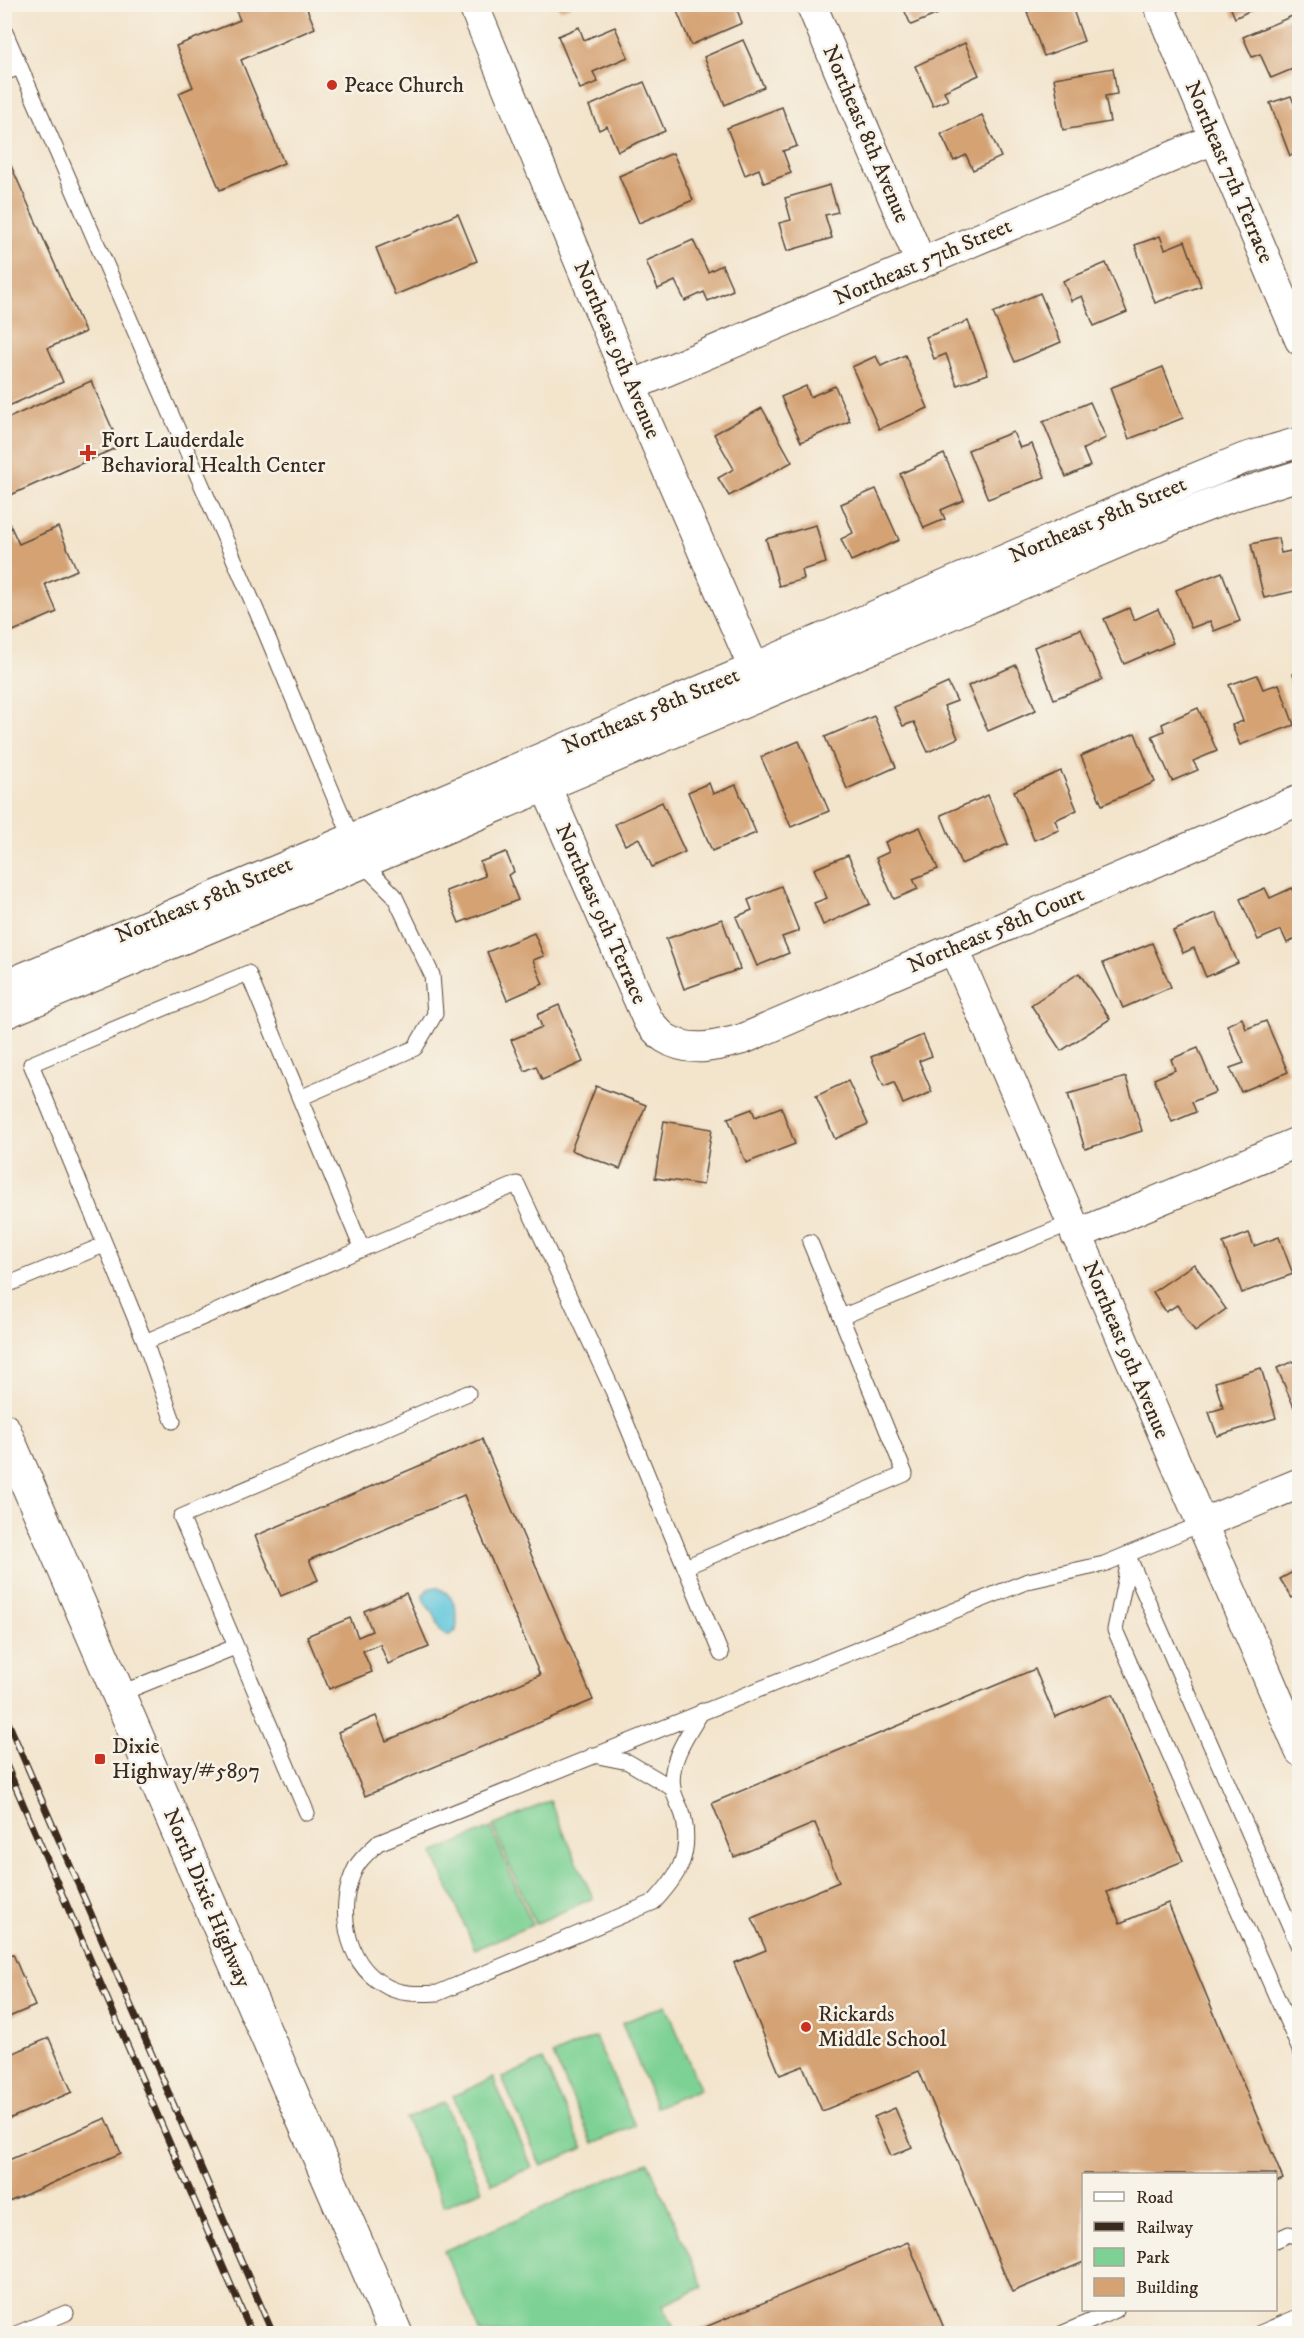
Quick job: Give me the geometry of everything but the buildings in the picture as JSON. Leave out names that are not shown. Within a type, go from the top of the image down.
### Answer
[{"type":"main road","name":"North Dixie Highway","points":[[4,1430],[396,2334]]},
{"type":"street","name":"Northeast 9th Avenue","points":[[473,4],[631,386],[760,681]]},
{"type":"street","name":"Northeast 8th Avenue","points":[[811,4],[921,263]]},
{"type":"street","name":"Northeast 7th Terrace","points":[[1158,4],[1299,340]]},
{"type":"street","name":"Northeast 57th Street","points":[[631,386],[1214,139]]},
{"type":"street","name":"Northeast 58th Street","points":[[760,681],[1159,493],[1245,458],[1299,442]]},
{"type":"street","name":"Northeast 58th Street","points":[[4,986],[357,850],[760,681],[1230,497],[1299,475]]},
{"type":"street","name":"Northeast 9th Terrace","points":[[539,773],[648,1021],[664,1038],[690,1047]]},
{"type":"street","name":"Northeast 58th Court","points":[[690,1047],[712,1048],[743,1038],[1299,800]]},
{"type":"street","name":"Northeast 58th Street","points":[[4,1014],[357,850]]},
{"type":"street","name":"Northeast 9th Avenue","points":[[954,949],[1299,1751]]},
{"type":"street","points":[[1073,1229],[1299,1141]]},
{"type":"street","points":[[1201,1524],[1299,1483]]},
{"type":"lane","points":[[4,30],[257,612],[357,850],[394,895],[432,975],[435,1014],[416,1048],[300,1098]]},
{"type":"lane","points":[[4,74],[20,67]]},
{"type":"lane","points":[[172,1421],[145,1342],[31,1064],[248,973],[362,1249]]},
{"type":"lane","points":[[145,1342],[517,1184],[613,1391],[721,1654]]},
{"type":"lane","points":[[841,1317],[1073,1229]]},
{"type":"lane","points":[[685,1567],[905,1474],[810,1242]]},
{"type":"lane","points":[[4,1286],[104,1245]]},
{"type":"lane","points":[[307,1814],[181,1517],[468,1393]]},
{"type":"lane","points":[[702,1712],[674,1765],[672,1788],[684,1818],[686,1848],[675,1879],[654,1902],[438,1992],[415,1994],[384,1986],[361,1965],[350,1940],[344,1915],[347,1886],[357,1864],[378,1843],[593,1755],[1028,1581],[1128,1557],[1201,1524]]},
{"type":"lane","points":[[1128,1557],[1299,1949]]},
{"type":"lane","points":[[1128,1557],[1115,1630],[1299,2050]]},
{"type":"lane","points":[[119,1694],[235,1647]]},
{"type":"lane","points":[[593,1755],[628,1762],[672,1788]]},
{"type":"lane","points":[[1277,2239],[1289,2234],[1299,2238]]},
{"type":"lane","points":[[1062,2334],[1114,2311]]},
{"type":"lane","points":[[16,2334],[66,2313]]},
{"type":"lane","points":[[1258,2334],[1299,2316]]},
{"type":"green space","points":[[550,1801],[593,1898],[535,1924],[493,1826]]},
{"type":"green space","points":[[491,1828],[532,1925],[475,1949],[433,1853]]},
{"type":"green space","points":[[666,2005],[700,2089],[656,2107],[622,2023]]},
{"type":"green space","points":[[595,2037],[635,2126],[593,2144],[553,2055]]},
{"type":"green space","points":[[543,2060],[583,2148],[541,2166],[502,2078]]},
{"type":"green space","points":[[493,2078],[532,2167],[492,2184],[453,2096]]},
{"type":"green space","points":[[444,2102],[482,2190],[444,2206],[406,2119]]},
{"type":"green space","points":[[648,2162],[703,2287],[663,2305],[676,2333],[481,2333],[444,2251]]},
{"type":"water","points":[[436,1587],[448,1594],[456,1611],[456,1631],[448,1636],[440,1630],[423,1595],[428,1589]]},
{"type":"railway","points":[[4,1713],[273,2334]]},
{"type":"railway","points":[[4,1760],[252,2334]]},
{"type":"place","name":"Peace Church","points":[[332,85]]},
{"type":"place","name":"Fort Lauderdale Behavioral Health Center","points":[[88,453]]},
{"type":"place","name":"Dixie Highway/#5897","points":[[100,1759]]},
{"type":"place","name":"Rickards Middle School","points":[[806,2027]]}]
